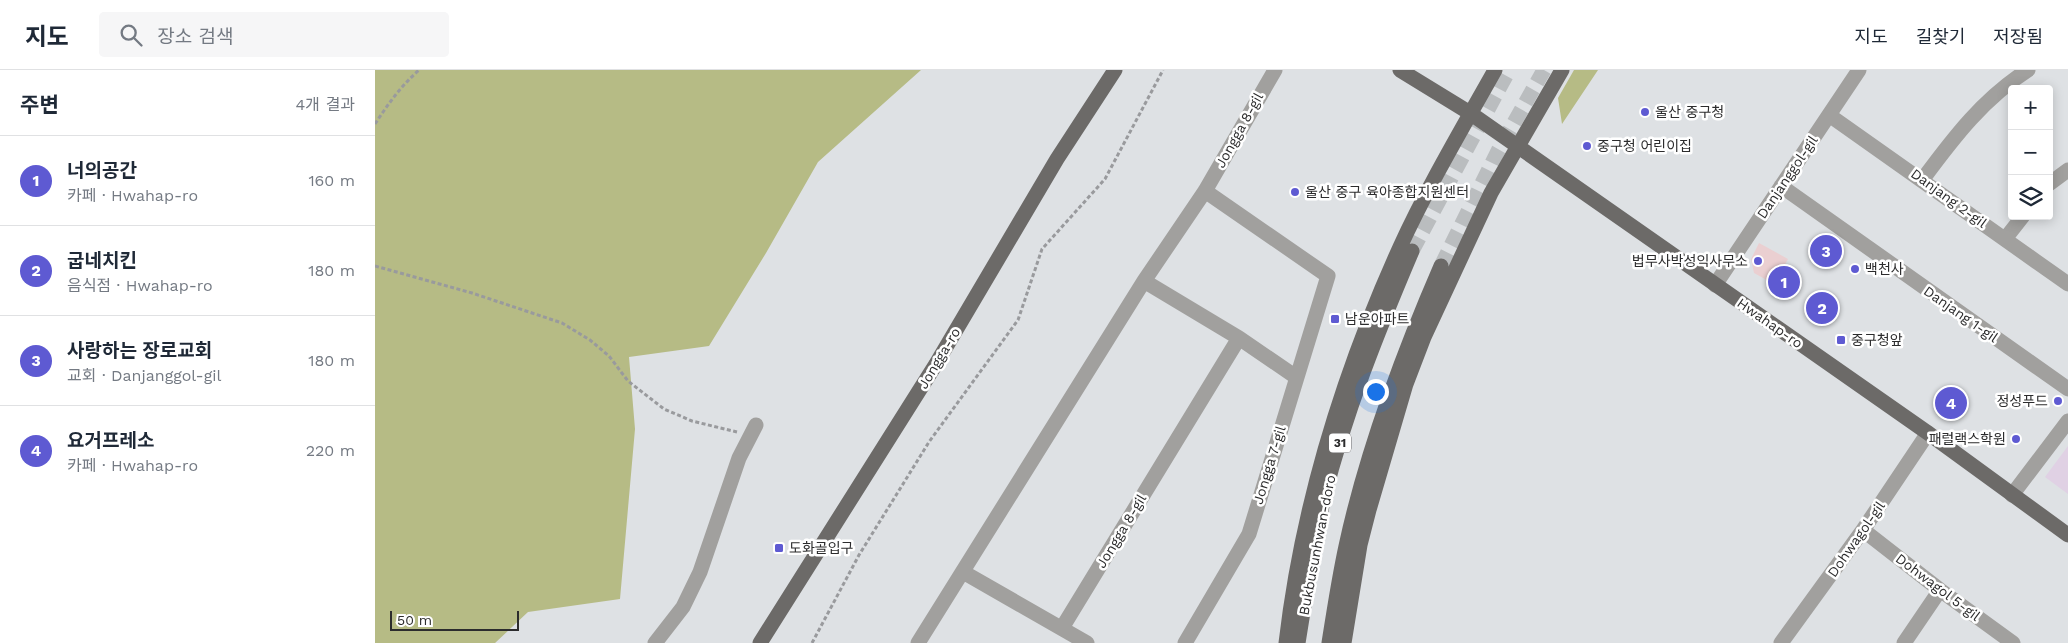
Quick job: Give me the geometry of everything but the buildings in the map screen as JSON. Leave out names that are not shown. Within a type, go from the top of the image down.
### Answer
[{"type":"main road","name":"Jongga-ro","points":[[760,643],[936,364],[1057,159],[1115,70]]},
{"type":"main road","points":[[1400,70],[1471,113]]},
{"type":"main road","points":[[1286,643],[1312,495],[1329,431],[1373,311],[1401,246],[1495,70]]},
{"type":"main road","points":[[1344,643],[1360,546],[1406,384],[1424,337],[1491,193],[1562,70]]},
{"type":"main road","name":"Hwahap-ro","points":[[1471,113],[1928,433],[2068,535]]},
{"type":"main road","name":"Bukbusunhwan-doro","points":[[1298,643],[1317,533],[1341,436],[1382,323],[1412,251]]},
{"type":"main road","name":"Bukbusunhwan-doro","points":[[1329,643],[1346,546],[1375,444],[1412,333],[1441,266]]},
{"type":"street","name":"Jongga 8-gil","points":[[918,643],[1144,281],[1205,191],[1275,70]]},
{"type":"street","name":"Danjanggol-gil","points":[[1715,284],[1859,70]]},
{"type":"street","points":[[1923,180],[1955,135],[1977,111],[1996,93],[2028,70]]},
{"type":"street","name":"Danjang 2-gil","points":[[1829,114],[2068,284]]},
{"type":"street","points":[[2053,181],[2068,170]]},
{"type":"street","name":"Danjang 1-gil","points":[[1781,186],[2068,389]]},
{"type":"street","name":"Jongga 7-gil","points":[[1185,643],[1249,534],[1328,276],[1205,191]]},
{"type":"street","points":[[2005,239],[2020,220]]},
{"type":"street","points":[[1144,281],[1239,338],[1296,377]]},
{"type":"street","name":"Jongga 8-gil","points":[[1062,628],[1239,338]]},
{"type":"street","points":[[2012,496],[2068,420]]},
{"type":"street","points":[[655,643],[683,607],[700,572],[739,458],[753,429]]},
{"type":"street","name":"Dohwagol-gil","points":[[1781,643],[1863,530],[1928,433]]},
{"type":"street","name":"Dohwagol 5-gil","points":[[1863,530],[1940,590],[2013,643]]},
{"type":"street","points":[[963,572],[1087,643]]},
{"type":"street","points":[[1904,643],[1940,590]]},
{"type":"path","points":[[375,124],[392,99],[419,70]]},
{"type":"path","points":[[812,643],[859,555],[929,442],[1018,320],[1042,249],[1105,180],[1163,70]]},
{"type":"path","points":[[375,266],[472,293],[563,323],[609,356],[628,381],[664,409],[692,421],[753,429]]},
{"type":"shaded area","points":[[1759,243],[1788,259],[1774,284],[1754,273],[1751,259]]},
{"type":"shaded area","points":[[2068,446],[2068,494],[2045,477]]},
{"type":"green space","points":[[375,70],[921,70],[818,162],[766,253],[709,346],[629,357],[635,429],[620,599],[528,612],[495,643],[375,643]]},
{"type":"green space","points":[[1574,70],[1598,70],[1562,124],[1558,98]]},
{"type":"tunnel","points":[[1412,251],[1509,70]]},
{"type":"tunnel","points":[[1441,266],[1498,151],[1544,70]]},
{"type":"place","name":"울산 중구청","points":[[1645,112]]},
{"type":"place","name":"중구청 어린이집","points":[[1587,146]]},
{"type":"place","name":"울산 중구 육아종합지원센터","points":[[1295,192]]},
{"type":"place","name":"사랑하는 장로교회","points":[[1826,251]]},
{"type":"place","name":"법무사박성익사무소","points":[[1758,261]]},
{"type":"place","name":"백천사","points":[[1855,269]]},
{"type":"place","name":"너의공간","points":[[1784,282]]},
{"type":"place","name":"굽네치킨","points":[[1822,308]]},
{"type":"place","name":"남운아파트","points":[[1335,319]]},
{"type":"place","name":"중구청앞","points":[[1841,340]]},
{"type":"place","name":"정성푸드","points":[[2058,401]]},
{"type":"place","name":"요거프레소","points":[[1951,403]]},
{"type":"place","name":"패럴랙스학원","points":[[2016,439]]},
{"type":"place","name":"도화골입구","points":[[779,548]]}]
